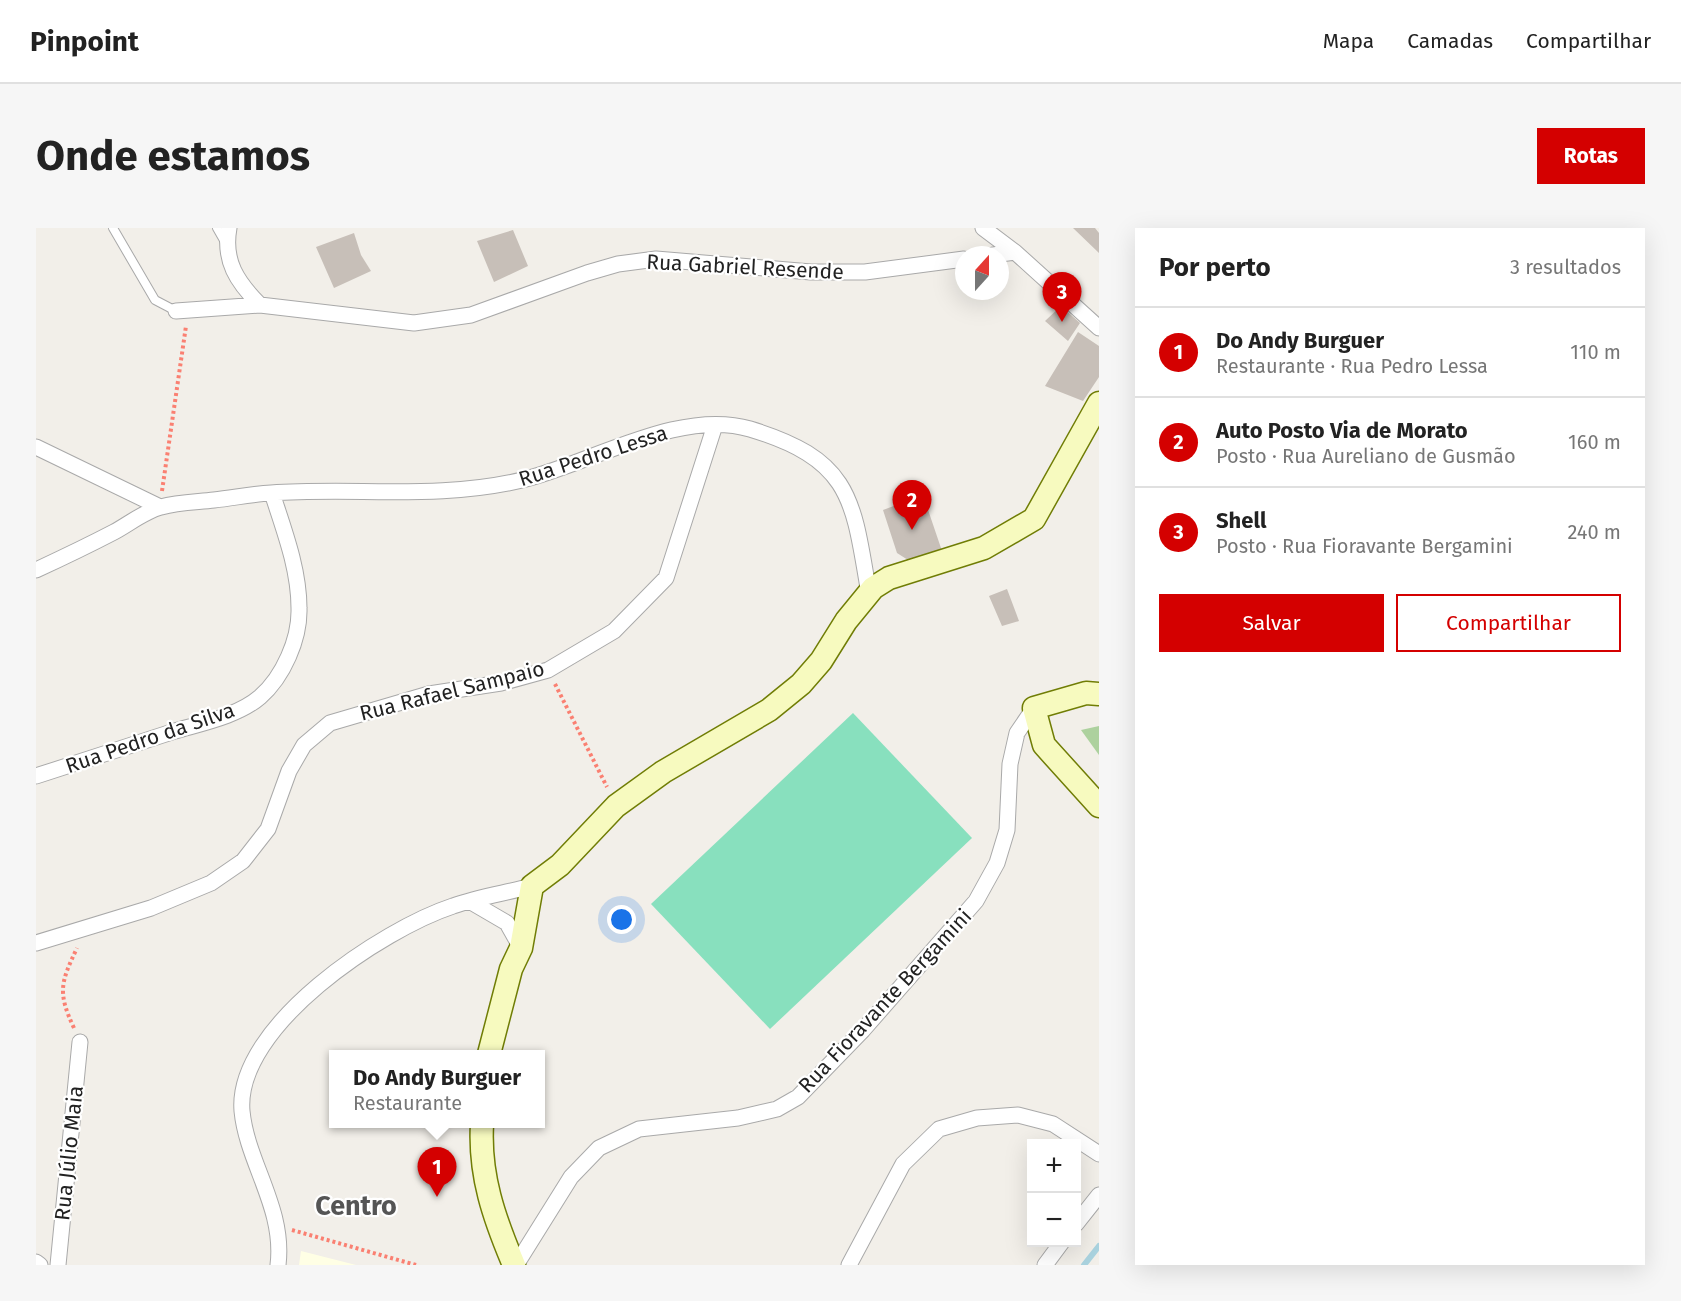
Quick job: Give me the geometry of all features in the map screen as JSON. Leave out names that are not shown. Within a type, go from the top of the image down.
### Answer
[{"type":"main road","points":[[490,1050],[511,969],[521,948],[532,886],[560,865],[616,806],[663,772],[769,710],[801,684],[821,661],[846,621],[868,594],[889,578],[984,548],[1034,519],[1099,402]]},
{"type":"main road","points":[[1099,694],[1076,695],[1034,708],[1044,745],[1099,806]]},
{"type":"main road","points":[[482,1128],[481,1143],[486,1186],[494,1217],[515,1265]]},
{"type":"street","points":[[229,228],[226,244],[230,264],[241,286],[260,305]]},
{"type":"street","points":[[983,228],[1015,252],[1099,328]]},
{"type":"street","points":[[1009,253],[1015,252]]},
{"type":"street","name":"Rua Gabriel Resende","points":[[182,311],[260,305],[414,323],[471,315],[587,273],[618,264],[657,259],[811,272],[865,272],[955,260]]},
{"type":"street","name":"Rua Pedro Lessa","points":[[36,570],[160,507],[272,493],[471,490],[524,480],[571,466],[661,431],[715,425],[747,428],[780,440],[822,463],[835,476],[845,490],[858,526],[868,594]]},
{"type":"street","name":"Rua Rafael Sampaio","points":[[36,943],[151,908],[211,883],[243,861],[268,829],[289,771],[304,745],[330,723],[429,694],[501,683],[548,670],[614,631],[666,578],[715,425]]},
{"type":"street","points":[[36,447],[160,507]]},
{"type":"street","name":"Rua Pedro da Silva","points":[[36,776],[222,716],[257,700],[271,687],[283,668],[294,639],[300,609],[291,552],[272,493]]},
{"type":"street","name":"Rua Fioravante Bergamini","points":[[515,1265],[571,1177],[600,1148],[639,1129],[738,1118],[777,1109],[798,1097],[863,1030],[976,902],[997,863],[1007,830],[1010,764],[1017,733],[1034,708]]},
{"type":"street","points":[[278,1265],[277,1225],[242,1111],[244,1086],[252,1065],[293,1006],[350,960],[418,920],[454,905],[532,886]]},
{"type":"street","points":[[471,902],[507,923],[521,948]]},
{"type":"street","name":"Rua Júlio Maia","points":[[58,1265],[80,1042]]},
{"type":"street","points":[[849,1265],[903,1164],[939,1129],[977,1118],[1018,1115],[1053,1124],[1099,1154]]},
{"type":"street","points":[[1081,1219],[1099,1195]]},
{"type":"street","points":[[1045,1265],[1058,1247]]},
{"type":"street","points":[[36,1262],[40,1265]]},
{"type":"lane","points":[[113,228],[155,300],[182,311]]},
{"type":"lane","points":[[217,228],[226,244]]},
{"type":"path","points":[[160,507],[182,311]]},
{"type":"path","points":[[548,670],[616,806]]},
{"type":"path","points":[[80,1042],[62,999],[62,980],[81,939],[91,927]]},
{"type":"path","points":[[277,1225],[416,1265]]},
{"type":"shaded area","points":[[301,1251],[356,1265],[299,1265]]},
{"type":"green space","points":[[853,713],[972,838],[770,1029],[651,904]]},
{"type":"green space","points":[[1099,726],[1099,755],[1081,730]]},
{"type":"building","points":[[1073,228],[1095,228],[1099,233],[1099,253]]},
{"type":"building","points":[[513,230],[528,266],[494,282],[477,241]]},
{"type":"building","points":[[354,233],[361,255],[371,271],[334,288],[316,247]]},
{"type":"building","points":[[1061,306],[1080,323],[1068,341],[1045,321]]},
{"type":"building","points":[[1078,332],[1099,346],[1099,377],[1083,401],[1045,386]]},
{"type":"building","points":[[923,495],[942,551],[908,560],[897,553],[883,510]]},
{"type":"building","points":[[1007,589],[1019,621],[1002,626],[989,596]]},
{"type":"waterway","points":[[1084,1265],[1099,1246]]},
{"type":"place","name":"Shell","points":[[1062,322]]},
{"type":"place","name":"Auto Posto Via de Morato","points":[[912,530]]},
{"type":"place","name":"Do Andy Burguer","points":[[437,1197]]},
{"type":"district","name":"Centro","points":[[356,1206]]}]
